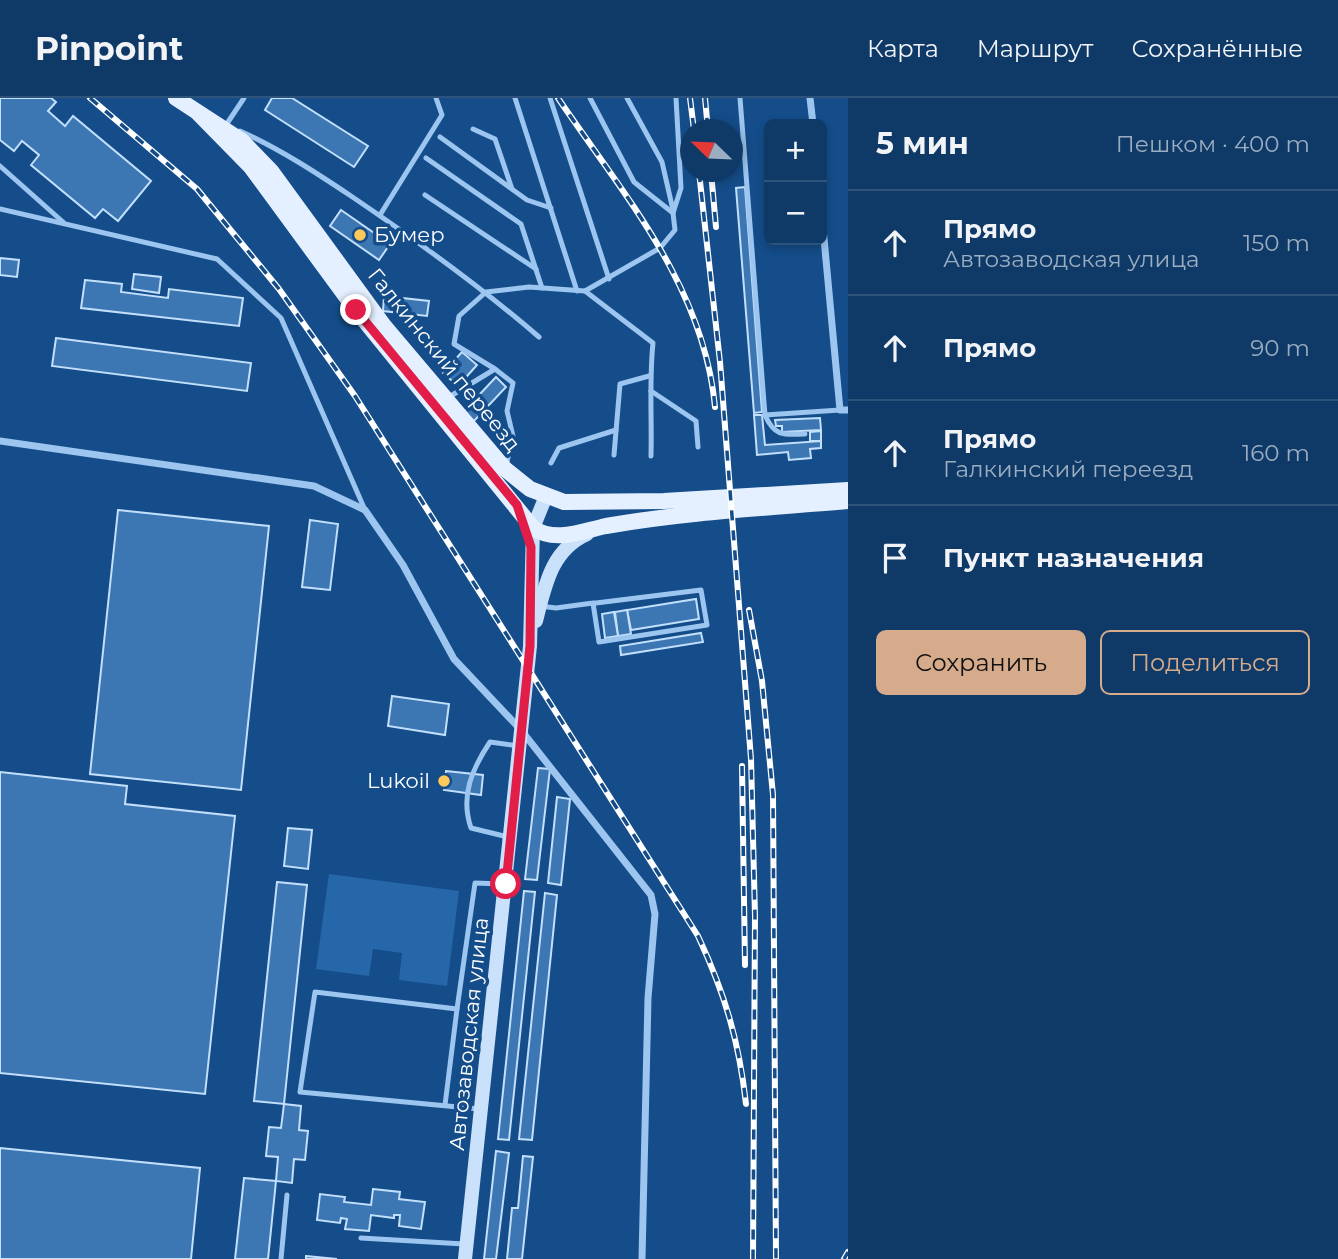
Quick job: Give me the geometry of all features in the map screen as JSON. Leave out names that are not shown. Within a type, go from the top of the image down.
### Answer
[{"type":"main road","name":"Галкинский переезд","points":[[176,98],[199,114],[255,163],[384,326],[505,469],[546,496],[564,502],[664,501],[848,490]]},
{"type":"main road","name":"Галкинский переезд","points":[[255,163],[356,310],[533,528]]},
{"type":"main road","points":[[533,528],[549,536],[653,518],[848,501]]},
{"type":"street","points":[[810,98],[812,119]]},
{"type":"street","points":[[825,245],[844,410]]},
{"type":"street","points":[[0,441],[314,486],[365,510],[403,565],[454,659],[521,730],[653,901],[642,1259]]},
{"type":"street","points":[[536,604],[531,547],[533,528],[546,496]]},
{"type":"street","points":[[517,505],[531,547]]},
{"type":"street","points":[[536,604],[561,551],[575,539],[601,527]]},
{"type":"street","name":"Автозаводская улица","points":[[466,1252],[536,604]]},
{"type":"lane","points":[[226,125],[244,98]]},
{"type":"lane","points":[[380,215],[442,115],[436,98]]},
{"type":"lane","points":[[515,98],[577,291]]},
{"type":"lane","points":[[550,98],[609,279]]},
{"type":"lane","points":[[590,98],[634,182],[673,213]]},
{"type":"lane","points":[[505,469],[513,436],[507,411],[513,383],[454,344],[459,316],[486,292],[542,288],[585,291],[660,248],[670,238],[675,230],[662,162],[628,98]]},
{"type":"lane","points":[[673,213],[681,188],[676,98]]},
{"type":"lane","points":[[740,98],[765,415],[774,431],[781,435],[805,433]]},
{"type":"lane","points":[[199,114],[272,146],[380,215],[486,292],[539,337]]},
{"type":"lane","points":[[473,129],[495,139],[512,189]]},
{"type":"lane","points":[[440,137],[527,200],[551,208]]},
{"type":"lane","points":[[255,163],[272,146]]},
{"type":"lane","points":[[426,158],[521,224],[542,288]]},
{"type":"lane","points":[[0,166],[65,224]]},
{"type":"lane","points":[[425,195],[536,270]]},
{"type":"lane","points":[[0,209],[217,260],[281,318],[365,510]]},
{"type":"lane","points":[[585,291],[653,343],[649,376],[651,456]]},
{"type":"lane","points":[[445,400],[495,369]]},
{"type":"lane","points":[[614,455],[620,384],[649,376]]},
{"type":"lane","points":[[651,391],[696,421],[698,447]]},
{"type":"lane","points":[[765,415],[844,410]]},
{"type":"lane","points":[[551,463],[559,448],[616,430]]},
{"type":"lane","points":[[536,604],[556,608],[593,603],[701,590],[707,625],[599,642],[593,603]]},
{"type":"lane","points":[[510,838],[471,828],[464,809],[473,769],[490,742],[519,746]]},
{"type":"lane","points":[[445,1105],[475,883],[506,884]]},
{"type":"lane","points":[[457,1009],[315,992],[300,1092],[482,1109]]},
{"type":"lane","points":[[281,1259],[287,1195]]},
{"type":"lane","points":[[360,1238],[466,1252]]},
{"type":"shaded area","points":[[329,874],[459,891],[447,986],[399,980],[402,953],[373,949],[369,976],[316,969]]},
{"type":"building","points":[[0,98],[51,98],[56,102],[48,111],[65,126],[73,116],[151,181],[118,221],[103,209],[95,218],[31,165],[39,155],[22,141],[14,151],[0,140]]},
{"type":"building","points":[[272,98],[292,98],[368,146],[354,167],[265,110]]},
{"type":"building","points":[[745,187],[762,412],[754,413],[736,188]]},
{"type":"building","name":"Бумер","points":[[341,210],[390,244],[379,260],[330,226]]},
{"type":"building","points":[[0,258],[19,260],[17,277],[0,275]]},
{"type":"building","points":[[134,274],[161,277],[159,293],[132,289]]},
{"type":"building","points":[[85,280],[122,284],[121,292],[168,298],[169,289],[243,298],[239,326],[81,308]]},
{"type":"building","points":[[384,296],[429,301],[427,316],[383,311]]},
{"type":"building","points":[[56,338],[251,363],[247,391],[52,366]]},
{"type":"building","points":[[462,352],[477,365],[458,386],[443,373]]},
{"type":"building","points":[[496,377],[506,387],[474,421],[463,412]]},
{"type":"building","points":[[754,415],[762,415],[765,445],[821,441],[821,448],[810,449],[811,458],[789,460],[788,452],[757,455]]},
{"type":"building","points":[[820,418],[821,430],[782,432],[782,426],[776,426],[775,420]]},
{"type":"building","points":[[821,431],[821,441],[810,441],[810,432]]},
{"type":"building","points":[[118,510],[269,526],[241,790],[90,774]]},
{"type":"building","points":[[310,520],[338,524],[330,590],[302,587]]},
{"type":"building","points":[[696,599],[699,619],[631,630],[627,610]]},
{"type":"building","points":[[627,610],[631,634],[618,636],[615,612]]},
{"type":"building","points":[[614,612],[618,636],[605,638],[602,614]]},
{"type":"building","points":[[701,633],[703,642],[621,655],[620,646]]},
{"type":"building","points":[[392,696],[449,704],[445,735],[388,726]]},
{"type":"building","points":[[538,768],[550,769],[537,880],[525,879]]},
{"type":"building","points":[[446,771],[483,775],[481,795],[444,790]]},
{"type":"building","points":[[0,772],[127,786],[125,804],[235,816],[205,1094],[0,1073]]},
{"type":"building","name":"Lukoil","points":[[442,775],[447,776],[446,786],[441,785]]},
{"type":"building","points":[[557,797],[570,799],[561,885],[548,883]]},
{"type":"building","points":[[288,828],[312,830],[308,869],[284,866]]},
{"type":"building","points":[[277,882],[307,885],[284,1104],[254,1101]]},
{"type":"building","points":[[524,891],[535,892],[509,1140],[498,1139]]},
{"type":"building","points":[[545,893],[557,895],[532,1140],[519,1139]]},
{"type":"building","points":[[284,1104],[301,1106],[299,1130],[308,1131],[305,1160],[294,1159],[292,1183],[276,1181],[278,1157],[266,1156],[269,1127],[281,1128]]},
{"type":"building","points":[[0,1148],[200,1168],[191,1259],[0,1259]]},
{"type":"building","points":[[496,1151],[509,1153],[496,1259],[484,1259]]},
{"type":"building","points":[[523,1156],[533,1157],[522,1259],[507,1259],[512,1208],[518,1208]]},
{"type":"building","points":[[244,1178],[276,1181],[268,1259],[235,1259]]},
{"type":"building","points":[[373,1189],[400,1192],[399,1199],[425,1202],[421,1229],[399,1226],[400,1215],[394,1215],[394,1218],[371,1215],[369,1231],[345,1229],[347,1219],[341,1218],[340,1223],[317,1220],[320,1194],[345,1197],[344,1202],[371,1205]]},
{"type":"building","points":[[306,1256],[337,1259],[306,1259]]},
{"type":"railway","points":[[90,98],[197,189],[279,289],[355,396],[698,936],[730,1018],[746,1104]]},
{"type":"railway","points":[[558,98],[633,206],[678,281],[695,321],[708,363],[715,407]]},
{"type":"railway","points":[[690,98],[693,119]]},
{"type":"railway","points":[[705,98],[707,119]]},
{"type":"railway","points":[[700,182],[720,362],[751,759],[755,916],[753,1259]]},
{"type":"railway","points":[[712,182],[716,227]]},
{"type":"railway","points":[[749,610],[762,681],[773,795],[776,1259]]},
{"type":"railway","points":[[742,766],[745,965]]},
{"type":"railway","points":[[844,1259],[848,1252]]},
{"type":"place","name":"Бумер","points":[[360,235]]},
{"type":"place","name":"Lukoil","points":[[444,781]]},
{"type":"route","points":[[356,310],[517,505],[531,547],[533,561],[530,646],[506,884]]}]
